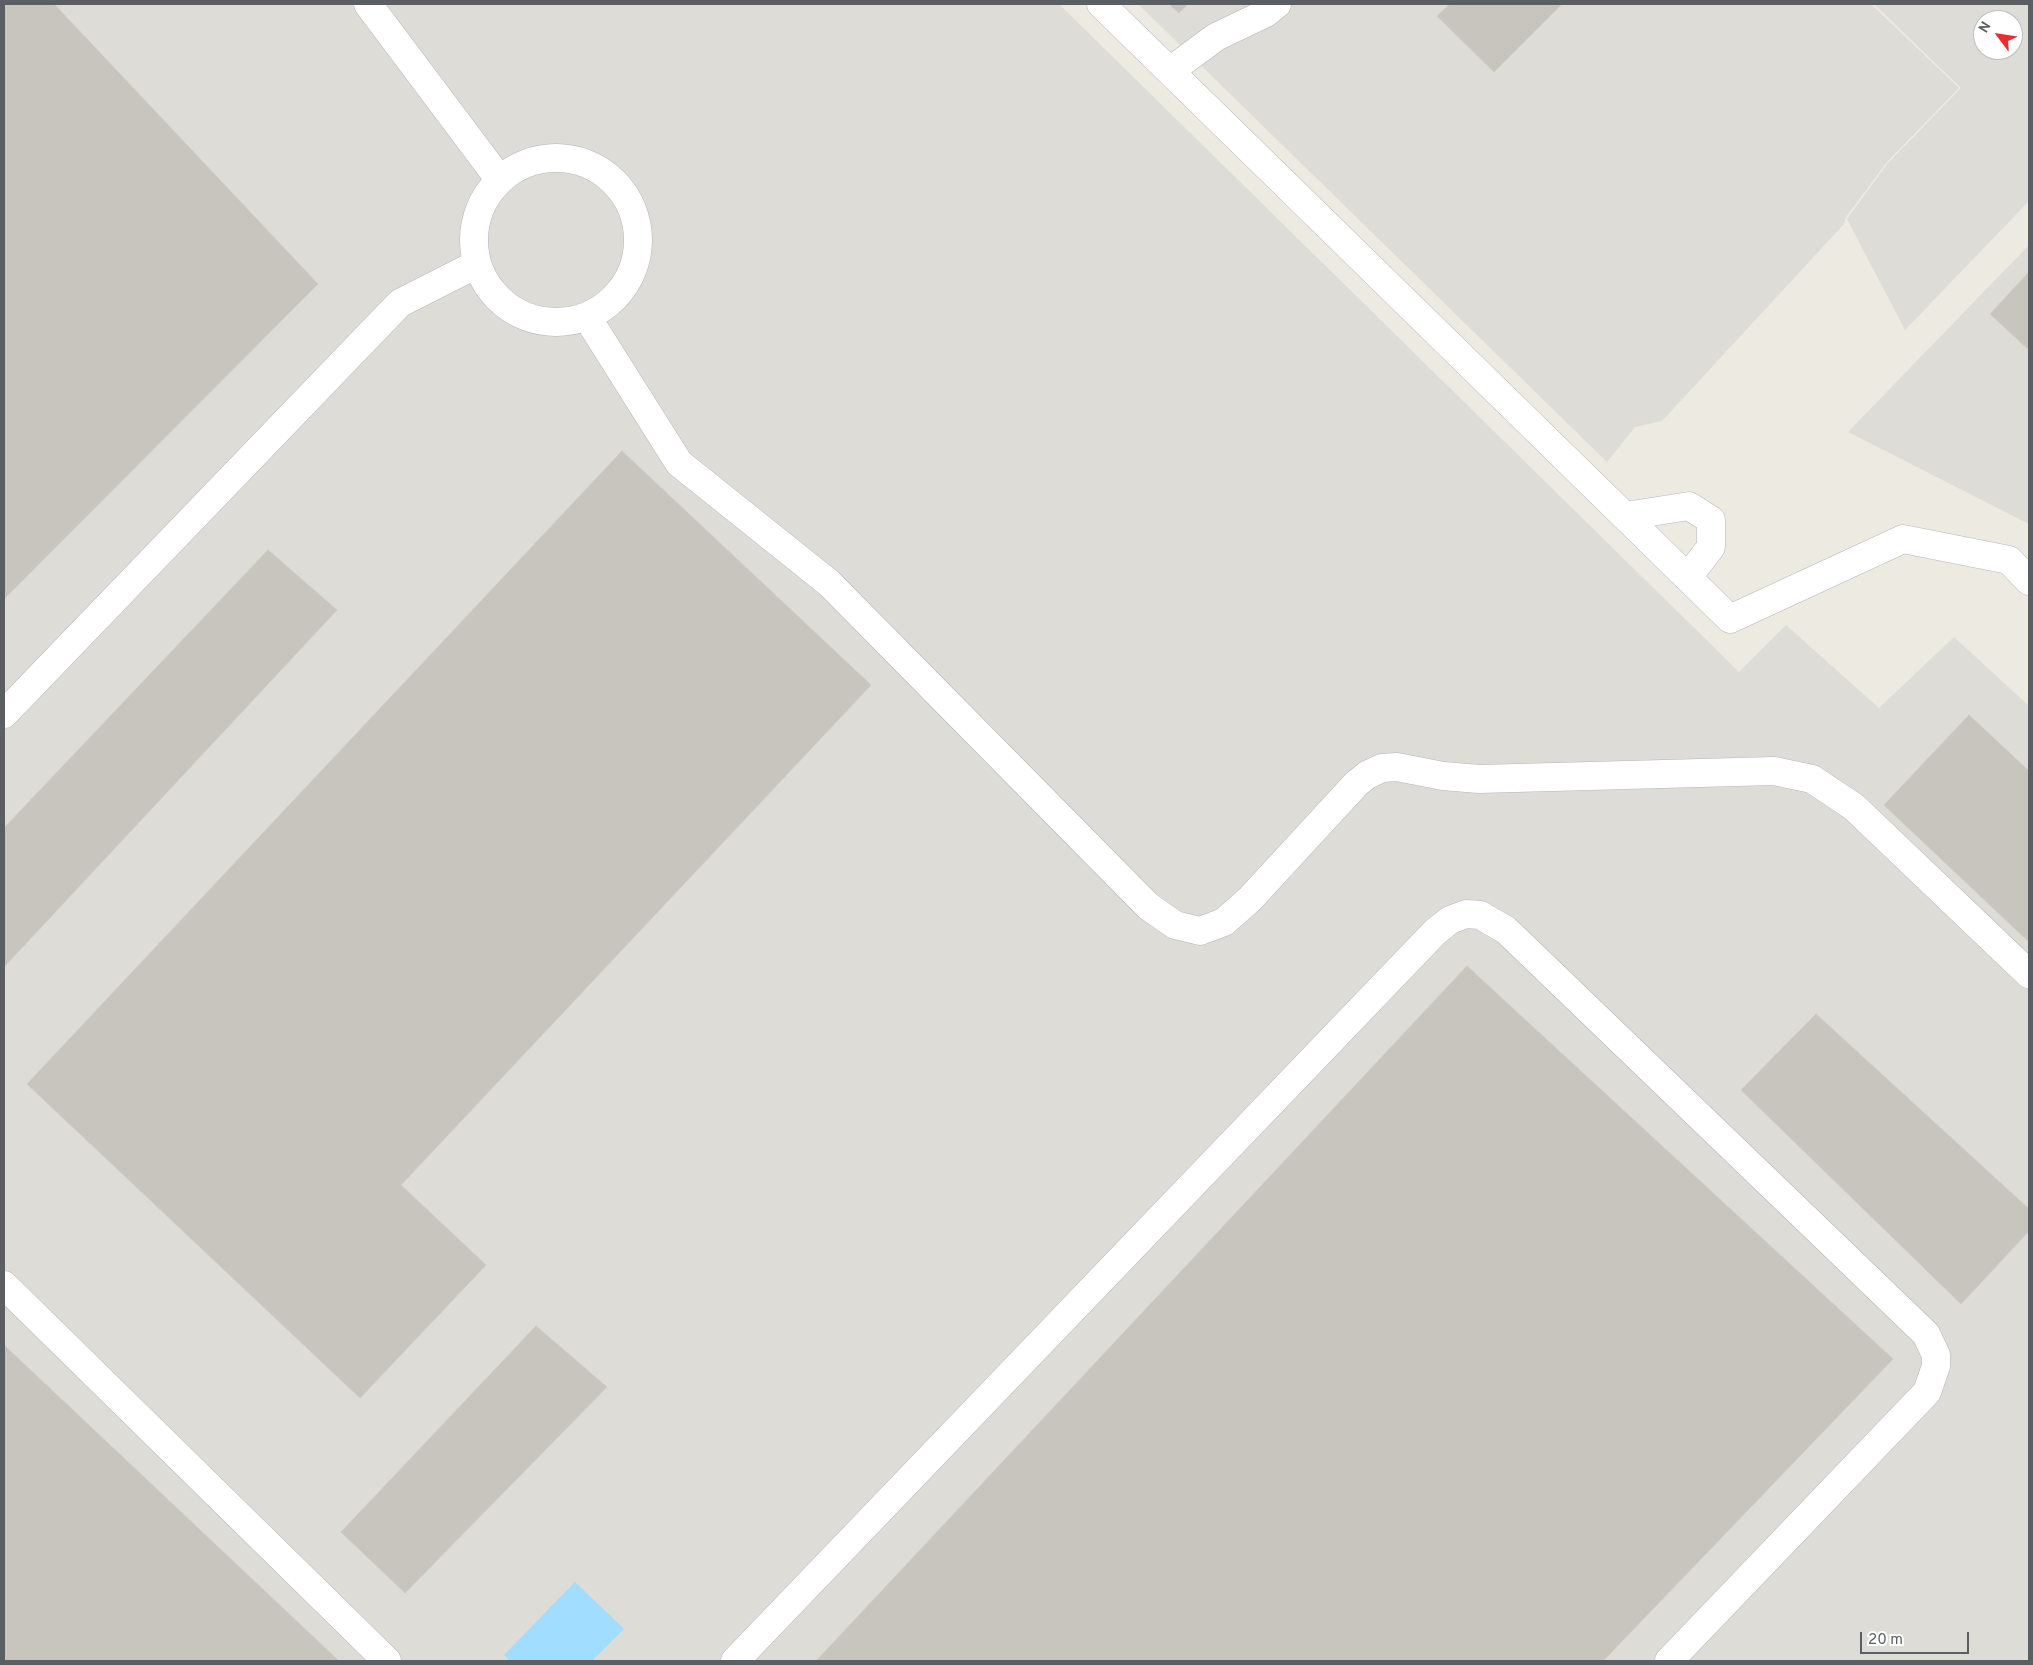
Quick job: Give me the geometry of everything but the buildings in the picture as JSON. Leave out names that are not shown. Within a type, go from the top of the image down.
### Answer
[{"type":"street","points":[[368,4],[500,180]]},
{"type":"street","points":[[1101,4],[1730,619],[1903,539],[2009,560],[2029,581]]},
{"type":"street","points":[[1170,71],[1216,37],[1266,13],[1277,4]]},
{"type":"street","points":[[547,158],[573,159],[598,168],[618,185],[632,207],[639,233],[637,259],[634,267],[626,284],[609,303],[587,317],[560,323],[533,319],[508,308],[489,288],[477,264],[474,241],[477,218],[486,198],[500,180],[522,165],[547,158]]},
{"type":"street","points":[[4,714],[400,303],[477,264]]},
{"type":"street","points":[[587,317],[679,463],[829,583],[1148,906],[1175,925],[1200,931],[1224,922],[1250,899],[1356,784],[1382,768],[1397,767],[1443,776],[1479,779],[1774,771],[1812,780],[1854,808],[2029,974]]},
{"type":"street","points":[[1626,516],[1689,506],[1711,520],[1711,547],[1688,577]]},
{"type":"street","points":[[735,1661],[1435,932],[1450,920],[1466,914],[1480,915],[1506,930],[1926,1334],[1936,1356],[1936,1366],[1927,1392],[1669,1661]]},
{"type":"street","points":[[4,1285],[387,1661]]},
{"type":"shaded area","points":[[4,4],[1059,4],[1739,672],[1786,625],[1879,708],[1954,637],[2029,706],[2029,1661],[4,1661]]},
{"type":"shaded area","points":[[1138,4],[1871,4],[1959,88],[1887,162],[1846,217],[1844,224],[1662,421],[1635,427],[1607,462]]},
{"type":"shaded area","points":[[1874,4],[2029,4],[2029,201],[1905,330],[1847,219],[1888,163],[1961,88]]},
{"type":"shaded area","points":[[2029,245],[2029,524],[1848,432]]},
{"type":"water","points":[[575,1582],[624,1629],[592,1661],[510,1661],[504,1655]]}]
